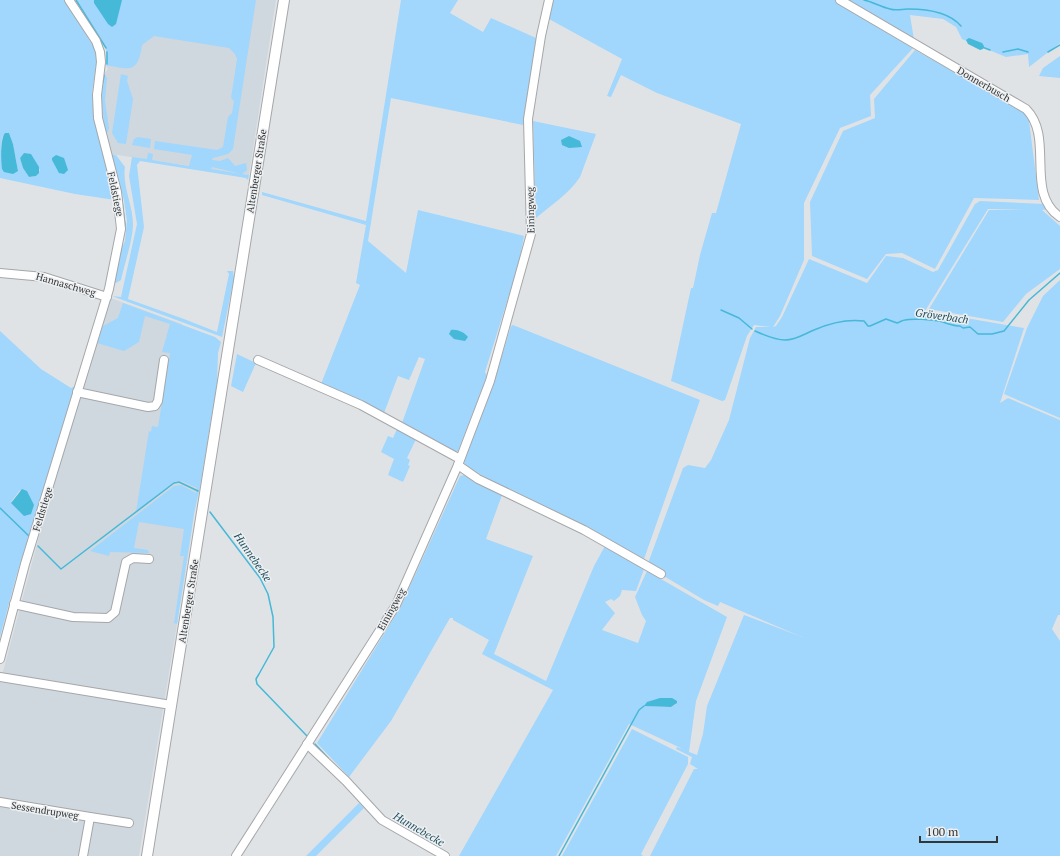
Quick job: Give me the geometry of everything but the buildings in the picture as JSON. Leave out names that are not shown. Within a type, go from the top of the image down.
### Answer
[{"type":"main road","name":"Altenberger Straße","points":[[147,856],[284,0]]},
{"type":"street","name":"Feldstiege","points":[[0,659],[14,604],[107,296],[121,236],[122,220],[118,192],[98,118],[96,95],[101,57],[96,42],[69,0]]},
{"type":"street","name":"Einingweg","points":[[236,856],[396,605],[459,462],[495,366],[530,240],[532,222],[528,119],[541,36],[549,0]]},
{"type":"street","name":"Donnerbusch","points":[[840,0],[1026,109],[1033,117],[1038,132],[1043,194],[1049,206],[1060,217]]},
{"type":"street","name":"Hannaschweg","points":[[0,273],[44,276],[107,296]]},
{"type":"street","points":[[77,392],[148,407],[155,406],[158,401],[164,360]]},
{"type":"street","points":[[258,360],[361,405],[459,462],[478,479],[584,530],[661,574]]},
{"type":"street","points":[[14,604],[73,617],[108,618],[113,615],[116,609],[126,562],[132,558],[149,559]]},
{"type":"street","points":[[0,677],[171,705]]},
{"type":"street","points":[[307,744],[346,781],[382,820],[445,856]]},
{"type":"street","name":"Sessendrupweg","points":[[0,802],[129,823]]},
{"type":"street","name":"Sessendrupweg","points":[[83,856],[90,817]]},
{"type":"shaded area","points":[[0,0],[64,0],[95,49],[97,57],[92,93],[94,120],[115,200],[75,194],[0,178]],"holes":[[[5,133],[9,133],[13,144],[18,171],[1,149],[2,138]],[[24,153],[40,170],[36,176],[29,177],[23,168],[20,158]]]},
{"type":"shaded area","points":[[76,0],[256,0],[233,149],[228,154],[213,158],[212,160],[220,161],[228,158],[235,166],[246,163],[247,170],[242,174],[249,175],[248,180],[246,178],[140,161],[137,165],[144,227],[128,299],[217,332],[229,274],[227,271],[233,271],[234,278],[222,337],[112,296],[121,297],[137,224],[129,176],[132,157],[147,159],[148,153],[153,154],[152,160],[189,166],[192,155],[154,149],[155,141],[217,150],[223,147],[228,117],[232,113],[234,101],[231,98],[237,59],[235,54],[229,48],[154,36],[142,45],[138,61],[132,67],[122,68],[106,65],[106,47]],"holes":[[[212,167],[241,174],[211,169]]]},
{"type":"shaded area","points":[[83,0],[276,0],[249,175],[111,154],[102,113],[102,85],[104,74],[108,69],[106,65],[106,47]]},
{"type":"shaded area","points":[[94,0],[122,0],[116,24],[112,27],[108,24],[94,3]]},
{"type":"shaded area","points":[[401,0],[458,0],[450,13],[483,32],[491,18],[536,38],[523,125],[391,98],[368,241],[406,273],[418,210],[524,236],[519,263],[485,372],[487,376],[458,451],[455,452],[402,423],[425,359],[419,357],[409,380],[398,376],[384,413],[321,384],[360,285],[356,283],[366,225],[262,195],[262,192],[366,221]]},
{"type":"shaded area","points":[[551,0],[1060,0],[1060,43],[1029,67],[1028,54],[1006,57],[962,39],[956,27],[943,19],[910,15],[915,46],[870,95],[871,116],[840,128],[804,203],[804,260],[780,316],[773,327],[776,326],[782,317],[809,259],[867,283],[886,256],[903,258],[933,272],[938,270],[975,204],[980,201],[1044,204],[1047,209],[1042,210],[1060,226],[1060,269],[1026,294],[1003,322],[929,309],[989,210],[1028,209],[988,209],[925,311],[1024,328],[1000,403],[1008,398],[1060,420],[1060,615],[1058,615],[1052,629],[1060,641],[1060,856],[650,856],[694,769],[698,769],[690,764],[692,757],[676,749],[677,747],[683,749],[629,724],[556,856],[459,856],[553,690],[482,654],[489,640],[453,620],[453,618],[450,618],[391,721],[349,777],[317,743],[400,608],[460,476],[464,475],[502,495],[486,539],[533,556],[494,654],[546,681],[594,566],[605,546],[644,569],[636,591],[622,590],[620,596],[614,601],[611,599],[605,602],[615,613],[602,630],[638,643],[646,621],[635,597],[647,571],[727,617],[696,701],[689,752],[697,755],[703,734],[707,706],[744,615],[802,637],[720,602],[718,606],[704,600],[647,566],[683,468],[688,465],[705,468],[711,460],[729,420],[750,338],[756,327],[771,327],[754,325],[747,336],[725,400],[722,401],[671,381],[691,288],[693,288],[700,255],[712,213],[716,213],[741,124],[657,93],[621,75],[611,97],[607,96],[622,59],[549,19]],"holes":[[[666,698],[676,704],[671,707],[647,706],[654,700]]]},
{"type":"shaded area","points":[[969,38],[982,43],[984,46],[983,49],[980,50],[968,44],[966,40]]},
{"type":"shaded area","points":[[915,50],[1028,113],[1039,200],[974,198],[935,269],[902,253],[886,254],[867,279],[812,256],[810,202],[843,131],[875,118],[874,99]]},
{"type":"shaded area","points":[[1060,56],[1060,78],[1039,76],[1043,68]]},
{"type":"shaded area","points":[[104,74],[107,78],[105,101],[109,128],[108,132],[105,133],[101,94]]},
{"type":"shaded area","points":[[121,74],[128,76],[127,81],[133,99],[126,144],[118,143],[112,133]]},
{"type":"shaded area","points":[[533,121],[596,134],[580,177],[576,183],[536,218]]},
{"type":"shaded area","points":[[5,133],[9,133],[13,144],[18,171],[13,174],[4,172],[2,169],[1,155],[3,136]]},
{"type":"shaded area","points":[[569,136],[580,141],[582,147],[569,148],[562,145],[561,140]]},
{"type":"shaded area","points":[[138,137],[151,139],[150,148],[132,145],[134,139]]},
{"type":"shaded area","points":[[24,153],[31,154],[39,167],[39,173],[36,176],[29,177],[23,168],[20,158]]},
{"type":"shaded area","points":[[111,154],[116,155],[125,167],[124,174],[126,188],[133,218],[130,246],[121,280],[116,283],[114,282],[118,257],[125,241],[127,221],[124,200]]},
{"type":"shaded area","points":[[56,155],[64,158],[68,170],[64,174],[59,173],[52,160],[52,158]]},
{"type":"shaded area","points":[[1060,280],[1060,418],[1004,394],[1027,328],[1043,296]]},
{"type":"shaded area","points":[[105,296],[182,324],[199,478],[188,557],[139,856],[0,856],[0,683],[94,330]]},
{"type":"shaded area","points":[[123,303],[215,337],[221,342],[218,353],[217,383],[200,487],[194,514],[177,624],[174,623],[184,556],[180,556],[184,529],[139,522],[134,548],[148,550],[149,553],[110,552],[109,556],[90,551],[174,486],[181,485],[196,493],[197,488],[181,481],[176,481],[136,512],[149,431],[151,432],[152,426],[158,427],[170,353],[162,352],[170,324],[145,316],[139,342],[124,351],[97,343],[103,326],[118,318]]},
{"type":"shaded area","points":[[513,325],[700,400],[644,559],[581,524],[509,490],[465,466],[464,461],[496,376],[511,326]]},
{"type":"shaded area","points":[[451,330],[460,331],[468,337],[465,341],[454,339],[449,334]]},
{"type":"shaded area","points":[[0,331],[41,369],[71,388],[75,386],[16,577],[0,637]],"holes":[[[20,490],[31,514],[11,502]]]},
{"type":"shaded area","points":[[237,354],[256,363],[243,392],[231,386]]},
{"type":"shaded area","points":[[397,429],[416,439],[407,458],[410,460],[408,465],[410,466],[403,482],[388,475],[394,459],[381,452],[388,436],[393,438]]},
{"type":"shaded area","points":[[22,489],[27,491],[34,505],[31,514],[24,516],[11,503]]},
{"type":"shaded area","points":[[660,698],[672,698],[677,701],[677,703],[671,707],[644,706],[647,702]]},
{"type":"shaded area","points":[[632,729],[688,757],[688,764],[641,854],[643,856],[562,856]]},
{"type":"shaded area","points":[[359,803],[364,808],[316,856],[306,856]]},
{"type":"waterway","points":[[76,0],[106,48]]},
{"type":"waterway","points":[[864,0],[892,10],[915,9],[937,12],[950,17],[961,26]]},
{"type":"waterway","points":[[1048,52],[1060,45]]},
{"type":"waterway","points":[[982,47],[990,50]]},
{"type":"waterway","points":[[1003,52],[1018,49],[1028,52]]},
{"type":"waterway","points":[[107,52],[107,64]]},
{"type":"waterway","points":[[103,82],[104,75]]},
{"type":"waterway","points":[[120,254],[125,225],[121,193]]},
{"type":"waterway","name":"Gröverbach","points":[[755,331],[773,338],[789,340],[839,322],[864,321],[868,326],[870,326],[886,319],[897,323],[908,319],[917,319],[939,321],[963,328],[970,327],[978,334],[992,334],[1004,331],[1029,300],[1060,273]]},
{"type":"waterway","name":"Gröverbach","points":[[721,310],[739,318],[752,329]]},
{"type":"waterway","name":"Hunnebecke","points":[[38,546],[61,569],[174,483],[179,482],[198,491]]},
{"type":"waterway","name":"Hunnebecke","points":[[0,508],[30,537]]},
{"type":"waterway","name":"Hunnebecke","points":[[210,512],[260,578],[268,594],[273,617],[274,647],[256,679],[257,684],[307,736]]},
{"type":"waterway","name":"Hunnebecke","points":[[559,856],[639,710],[644,706]]},
{"type":"waterway","name":"Hunnebecke","points":[[315,744],[328,758]]}]
